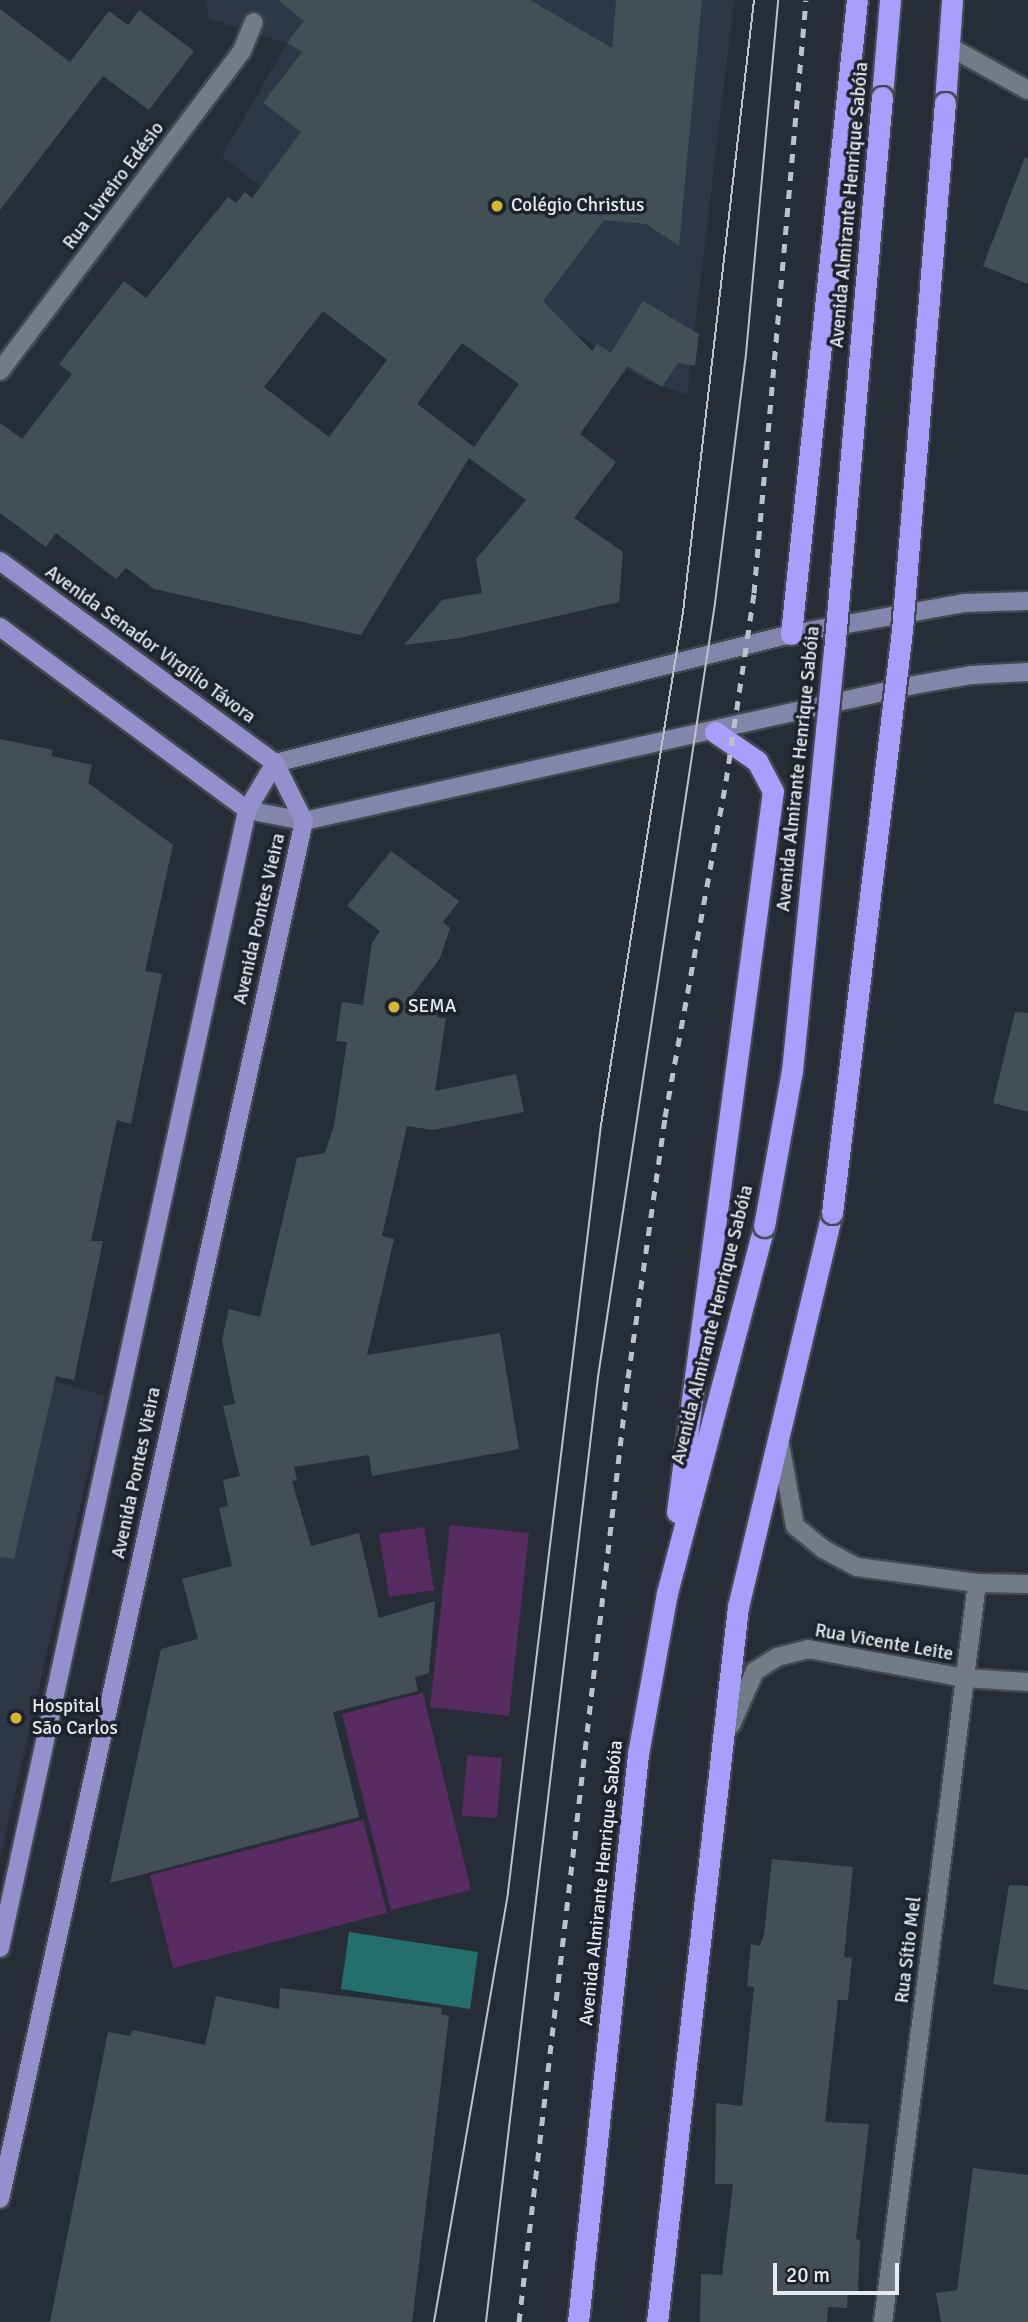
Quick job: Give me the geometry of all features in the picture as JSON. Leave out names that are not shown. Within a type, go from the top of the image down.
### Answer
[{"type":"highway","points":[[791,634],[857,0]]},
{"type":"highway","name":"Avenida Almirante Henrique Sabóia","points":[[578,2322],[638,1754],[667,1593],[764,1226],[794,1044],[834,652],[890,0]]},
{"type":"highway","points":[[657,2322],[718,1764],[738,1607],[832,1213],[902,630],[952,0]]},
{"type":"highway","points":[[667,1593],[773,791],[757,761],[715,732]]},
{"type":"main road","name":"Avenida Senador Virgílio Távora","points":[[0,561],[275,763]]},
{"type":"main road","points":[[0,627],[247,810]]},
{"type":"main road","name":"Avenida Pontes Vieira","points":[[0,1948],[247,810],[275,763]]},
{"type":"main road","name":"Avenida Pontes Vieira","points":[[0,2199],[304,821],[275,763]]},
{"type":"street","name":"Rua Livreiro Edésio","points":[[0,371],[242,51],[254,22]]},
{"type":"street","points":[[950,47],[1028,90]]},
{"type":"street","points":[[275,763],[791,634],[965,603],[1028,601]]},
{"type":"street","points":[[247,810],[304,821],[715,732],[914,685],[972,674],[1028,672]]},
{"type":"street","points":[[779,1436],[795,1526],[823,1549],[857,1567],[977,1583],[1028,1584]]},
{"type":"street","name":"Rua Sítio Mel","points":[[883,2322],[977,1583]]},
{"type":"street","name":"Rua Vicente Leite","points":[[718,1764],[749,1682],[755,1671],[776,1657],[807,1649],[965,1678],[1028,1682]]},
{"type":"shaded area","name":"Colégio Christus","points":[[205,0],[734,0],[687,395],[646,381],[463,256],[421,315],[222,156],[287,43],[209,19]]},
{"type":"shaded area","name":"Hospital São Carlos","points":[[0,1365],[105,1396],[0,1860]]},
{"type":"shaded area","points":[[450,1525],[529,1533],[509,1716],[430,1707]]},
{"type":"shaded area","points":[[424,1527],[434,1590],[389,1597],[379,1534]]},
{"type":"shaded area","points":[[423,1693],[471,1890],[391,1910],[342,1714]]},
{"type":"shaded area","points":[[467,1755],[502,1758],[497,1818],[462,1816]]},
{"type":"shaded area","points":[[363,1820],[387,1913],[173,1968],[150,1875]]},
{"type":"shaded area","points":[[349,1932],[478,1952],[470,2009],[341,1989]]},
{"type":"building","points":[[278,0],[530,0],[612,48],[616,0],[702,0],[679,246],[646,224],[604,220],[543,301],[592,351],[597,344],[611,353],[643,301],[699,334],[695,366],[678,363],[662,387],[628,366],[580,434],[616,462],[574,518],[623,552],[619,602],[460,638],[404,645],[442,600],[482,593],[476,559],[526,500],[469,458],[361,635],[154,589],[126,568],[116,579],[56,533],[46,547],[0,513],[0,423],[22,439],[72,374],[59,364],[124,281],[146,298],[228,197],[236,203],[245,192],[252,198],[301,132],[263,103],[302,52],[287,43],[304,21]],"holes":[[[323,311],[387,360],[329,437],[264,387]],[[462,343],[519,384],[474,447],[417,404]]]},
{"type":"building","points":[[0,9],[70,62],[109,11],[128,25],[139,10],[194,51],[149,110],[103,76],[0,210]]},
{"type":"building","points":[[1025,157],[1028,158],[1028,284],[983,266]]},
{"type":"building","points":[[0,739],[53,750],[51,756],[92,765],[88,783],[173,845],[145,971],[162,974],[131,1124],[117,1120],[91,1241],[103,1241],[74,1380],[56,1376],[14,1559],[0,1557]]},
{"type":"building","points":[[391,851],[459,901],[443,922],[450,928],[440,958],[404,1006],[438,1012],[437,1017],[446,1018],[435,1091],[516,1074],[524,1112],[433,1130],[407,1126],[382,1236],[394,1239],[367,1355],[500,1333],[519,1449],[372,1476],[369,1455],[294,1467],[297,1480],[292,1481],[311,1546],[359,1533],[379,1618],[435,1601],[429,1673],[415,1677],[418,1691],[333,1712],[359,1817],[110,1883],[161,1649],[198,1639],[182,1579],[232,1566],[219,1508],[228,1506],[223,1480],[240,1476],[223,1406],[235,1404],[222,1340],[229,1309],[260,1317],[297,1158],[325,1153],[334,1125],[347,1042],[336,1041],[342,1002],[363,1005],[372,943],[380,931],[347,906]]},
{"type":"building","points":[[1015,1012],[1028,1013],[1028,1112],[993,1103]]},
{"type":"building","points":[[772,1859],[853,1867],[844,1957],[852,1958],[848,2000],[838,2000],[825,2122],[869,2124],[856,2239],[860,2240],[858,2291],[848,2291],[847,2308],[828,2307],[827,2322],[700,2322],[701,2274],[722,2275],[733,2184],[715,2184],[716,2103],[742,2106],[754,1987],[747,1986],[751,1944],[760,1946],[764,1935]]},
{"type":"building","points":[[1009,1885],[1028,1886],[1028,1990],[993,1984]]},
{"type":"building","points":[[280,1988],[442,2008],[441,2014],[449,2016],[412,2322],[50,2322],[108,2032],[130,2036],[133,2030],[205,2045],[216,1996],[279,2009]]},
{"type":"building","points":[[973,2168],[1028,2175],[1028,2322],[941,2322],[936,2293],[957,2290]]},
{"type":"tram line","points":[[434,2322],[508,1892],[601,1125],[683,612],[754,0]]},
{"type":"tram line","points":[[486,2322],[598,1377],[715,603],[746,354],[778,0]]},
{"type":"railway","points":[[519,2322],[628,1378],[665,1117],[726,781],[754,593],[806,0]]},
{"type":"place","name":"Colégio Christus","points":[[497,206]]},
{"type":"place","name":"SEMA","points":[[394,1007]]},
{"type":"place","name":"Hospital São Carlos","points":[[16,1718]]}]
